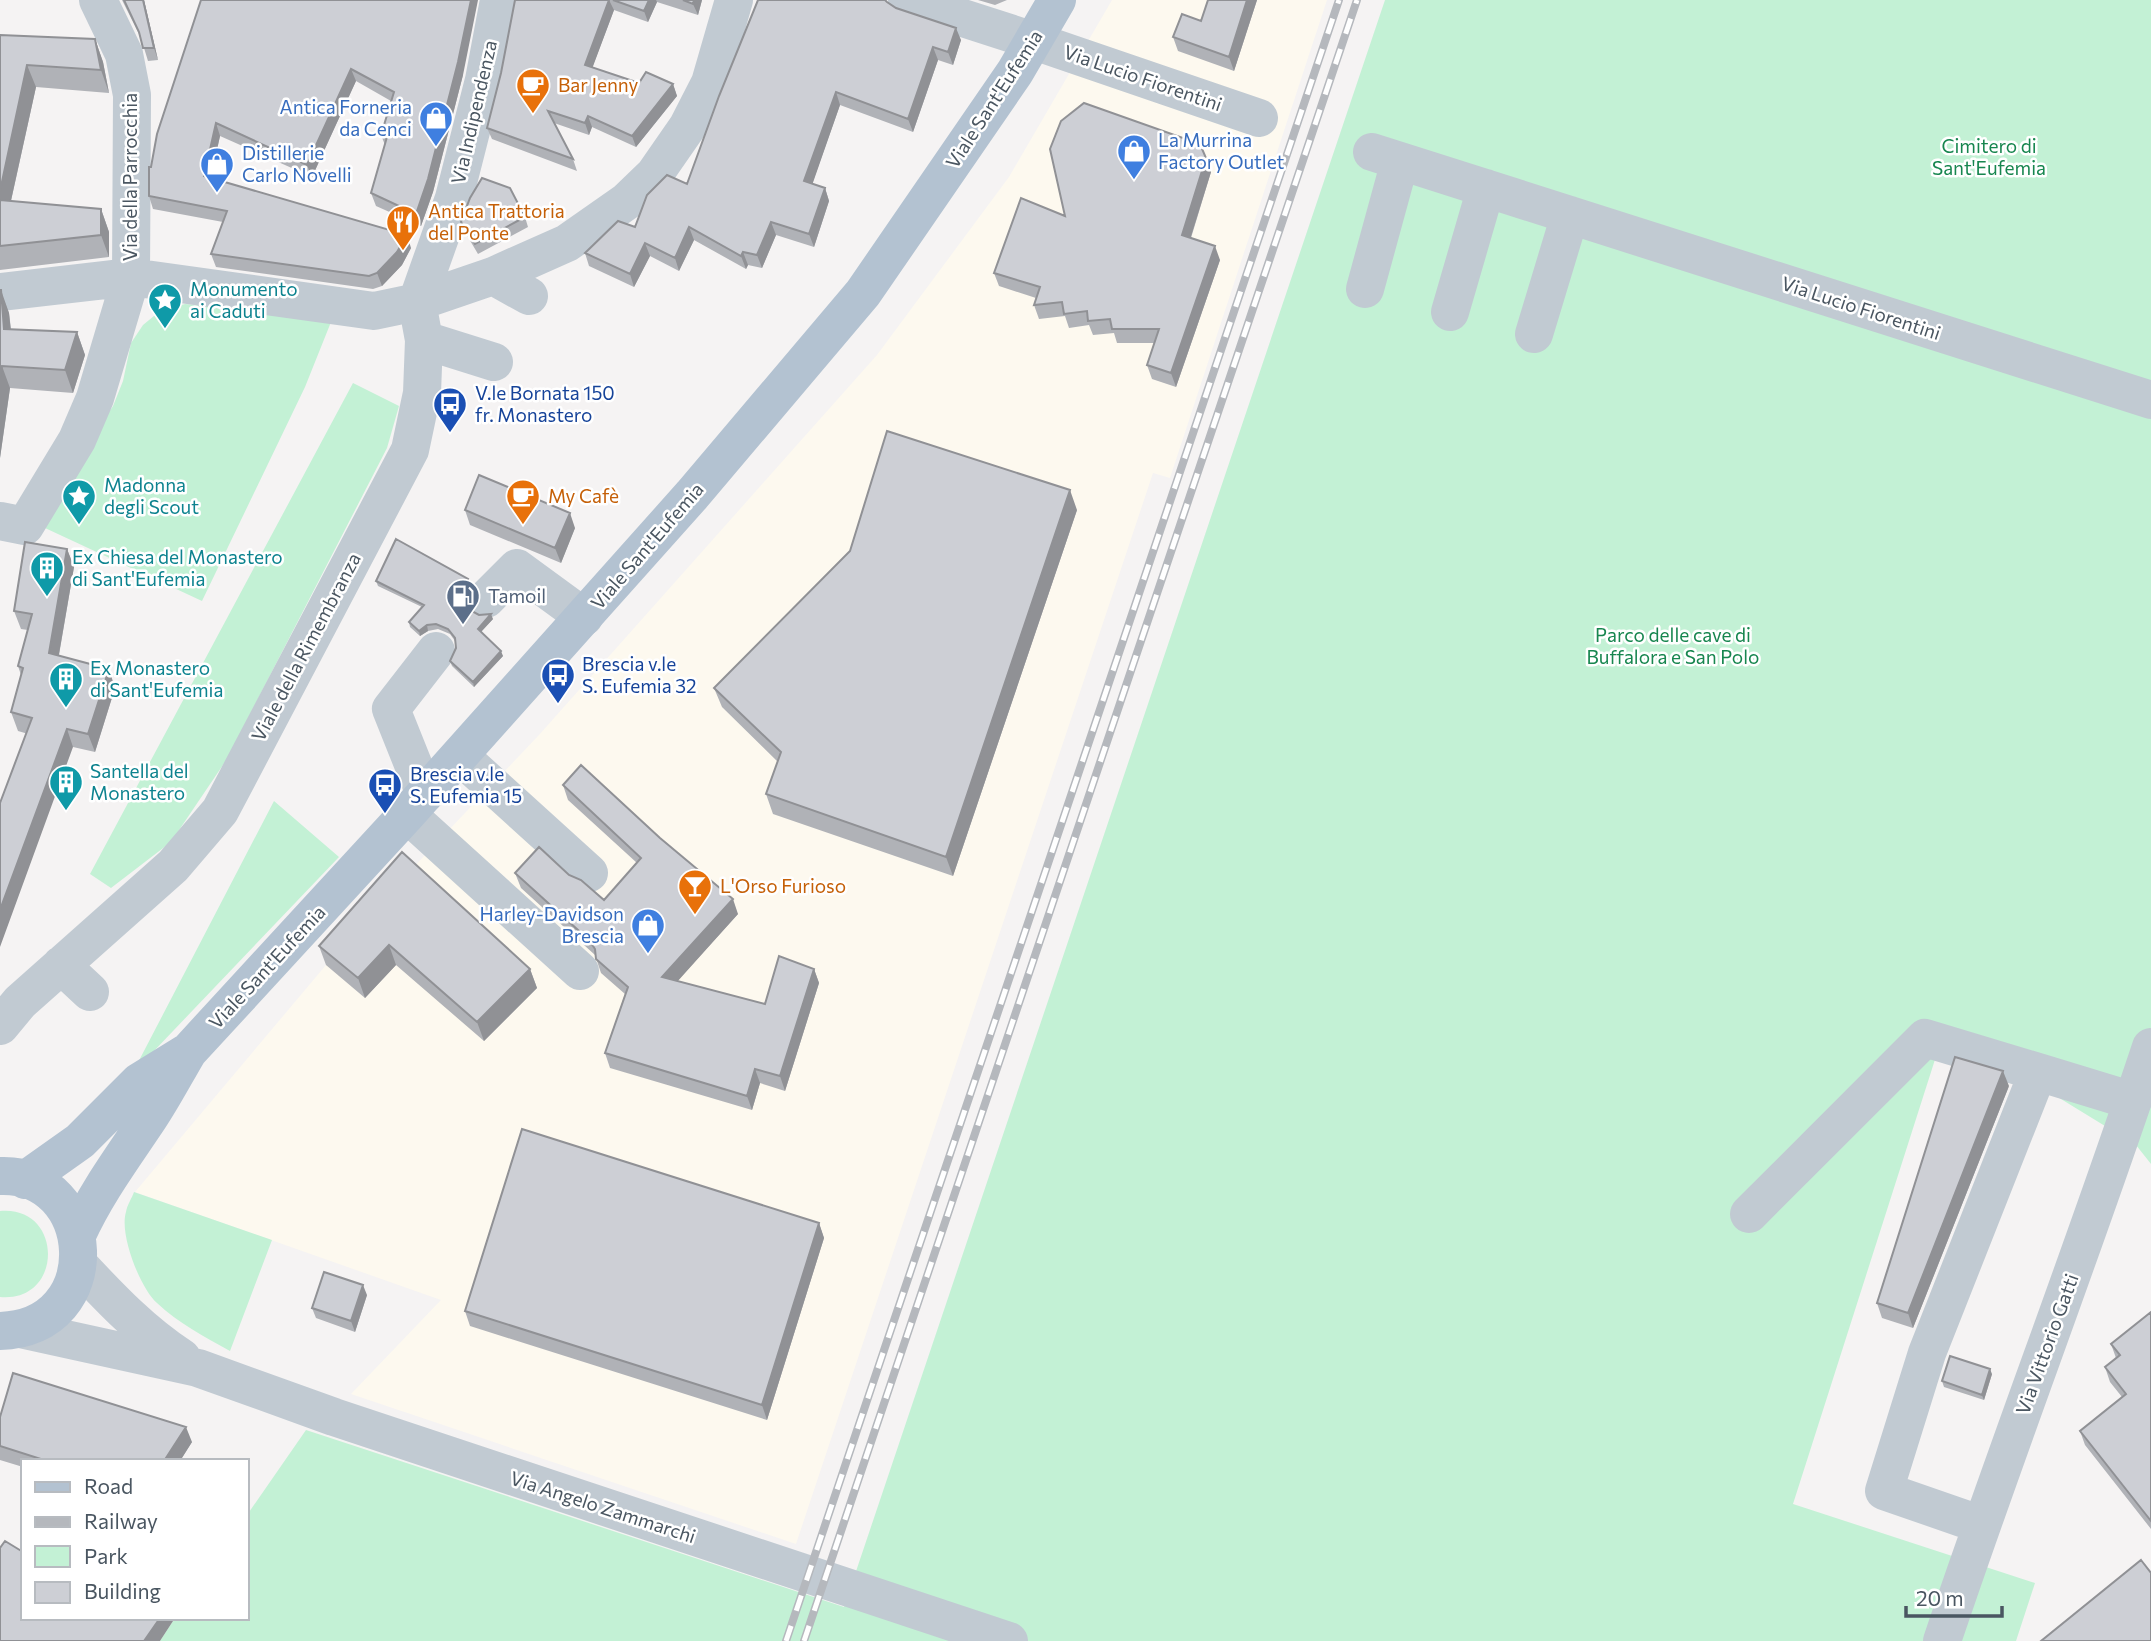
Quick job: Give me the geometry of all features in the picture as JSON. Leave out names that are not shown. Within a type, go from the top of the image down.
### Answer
[{"type":"main road","name":"Viale Sant'Eufemia","points":[[10,1330],[37,1323],[65,1299],[74,1283],[78,1250],[89,1210],[107,1178],[162,1098],[188,1052],[584,617],[692,495],[863,293],[1034,41],[1056,0]]},
{"type":"main road","name":"Viale Sant'Eufemia","points":[[7,1175],[80,1141],[139,1082],[188,1052]]},
{"type":"main road","points":[[7,1175],[52,1195],[64,1207],[78,1250]]},
{"type":"street","name":"Via Indipendenza","points":[[417,302],[454,198],[484,80],[499,0]]},
{"type":"street","name":"Via della Parrocchia","points":[[0,292],[131,277],[374,311],[417,302],[493,276],[567,243],[627,201],[654,175],[688,126],[710,83],[734,0]]},
{"type":"street","name":"Via Lucio Fiorentini","points":[[907,0],[1258,118]]},
{"type":"street","name":"Via della Parrocchia","points":[[15,527],[77,440],[95,398],[131,277],[132,95],[124,54],[92,5]]},
{"type":"street","name":"Via Lucio Fiorentini","points":[[1365,289],[1386,156],[2151,400]]},
{"type":"street","points":[[1450,312],[1486,188]]},
{"type":"street","points":[[1534,334],[1570,215]]},
{"type":"street","points":[[493,276],[529,296]]},
{"type":"street","name":"Viale della Rimembranza","points":[[0,1026],[20,1002],[173,866],[220,811],[410,450],[422,393],[424,340],[417,302]]},
{"type":"street","points":[[424,340],[495,362]]},
{"type":"street","points":[[486,599],[517,568],[584,617]]},
{"type":"street","points":[[436,651],[391,709],[416,804],[580,971]]},
{"type":"street","points":[[460,755],[589,873]]},
{"type":"street","points":[[74,954],[90,992]]},
{"type":"street","points":[[1749,1214],[1925,1038],[2133,1101]]},
{"type":"street","name":"Via Vittorio Gatti","points":[[1942,1641],[2106,1182],[2151,1047]]},
{"type":"street","points":[[1982,1524],[1884,1491],[1927,1353],[2038,1072]]},
{"type":"street","name":"Via Angelo Zammarchi","points":[[78,1250],[138,1325],[156,1341],[198,1368]]},
{"type":"street","name":"Via Angelo Zammarchi","points":[[10,1330],[198,1368],[348,1422],[1009,1641]]},
{"type":"shaded area","points":[[1112,0],[1327,0],[1170,478],[1153,473],[796,1544],[351,1394],[441,1300],[135,1192],[326,965],[409,872],[539,735],[877,355],[1009,177]]},
{"type":"green space","name":"Parco delle cave di Buffalora e San Polo","points":[[1385,0],[2151,0],[2151,1164],[2136,1145],[2025,1077],[1939,1047],[1793,1504],[2035,1583],[2016,1641],[160,1641],[174,1620],[248,1620],[248,1514],[306,1430],[844,1607]]},
{"type":"green space","points":[[185,304],[333,317],[305,387],[202,601],[45,528],[92,437],[113,406],[123,381],[131,343],[143,325],[160,311]]},
{"type":"green space","points":[[353,383],[399,406],[387,448],[227,759],[171,842],[111,888],[90,874]]},
{"type":"green space","points":[[274,801],[339,857],[132,1074]]},
{"type":"green space","points":[[134,1192],[272,1240],[230,1351],[174,1317],[150,1296],[128,1247],[126,1212]]},
{"type":"green space","points":[[0,1211],[21,1213],[36,1223],[45,1237],[48,1254],[45,1271],[36,1285],[21,1295],[0,1297]]},
{"type":"building","points":[[124,0],[143,0],[154,48],[143,48],[139,32]]},
{"type":"building","points":[[201,0],[471,0],[428,179],[416,214],[371,193],[387,137],[381,135],[394,92],[351,69],[307,165],[216,123],[204,176],[407,235],[397,252],[377,273],[369,276],[211,254],[227,211],[149,196],[149,167],[157,134]]},
{"type":"building","points":[[515,0],[609,0],[585,65],[639,83],[646,72],[673,84],[632,136],[588,116],[585,123],[548,111],[573,159],[487,128]]},
{"type":"building","points":[[613,0],[649,0],[644,11]]},
{"type":"building","points":[[758,0],[885,0],[896,8],[956,28],[948,52],[933,47],[908,119],[836,92],[804,181],[825,188],[809,234],[771,222],[757,255],[743,252],[741,256],[689,227],[675,258],[645,243],[630,274],[585,253],[618,221],[635,227],[647,195],[667,175],[687,184]]},
{"type":"building","points":[[1208,0],[1247,0],[1229,57],[1173,37],[1182,14],[1201,21]]},
{"type":"building","points":[[0,35],[95,39],[101,70],[27,65],[0,191]]},
{"type":"building","points":[[1084,103],[1200,144],[1206,158],[1182,235],[1215,246],[1171,373],[1147,365],[1159,329],[1112,329],[1110,319],[1088,321],[1087,311],[1064,314],[1062,302],[1034,305],[1040,287],[994,273],[1021,198],[1065,216],[1050,149],[1061,121]]},
{"type":"building","points":[[482,178],[510,188],[525,217],[475,244],[461,222],[470,198]]},
{"type":"building","points":[[0,200],[101,209],[101,235],[0,246]]},
{"type":"building","points":[[0,290],[4,329],[77,332],[65,370],[2,366],[0,377]]},
{"type":"building","points":[[887,431],[1070,490],[946,857],[766,794],[781,752],[714,688],[850,551]]},
{"type":"building","name":"My Cafè","points":[[479,475],[570,513],[555,548],[465,510]]},
{"type":"building","points":[[396,539],[468,579],[463,589],[463,599],[468,609],[479,615],[491,614],[478,629],[501,651],[473,682],[450,661],[456,648],[455,638],[448,629],[436,624],[427,625],[419,631],[409,622],[424,605],[376,581]]},
{"type":"building","points":[[25,542],[67,549],[49,653],[109,669],[88,734],[67,729],[0,910],[0,803],[32,718],[11,712],[23,668],[18,666],[32,614],[14,611]]},
{"type":"building","points":[[581,765],[660,838],[733,899],[662,977],[765,1004],[779,956],[814,969],[780,1076],[755,1069],[747,1096],[605,1053],[628,987],[596,959],[595,949],[589,940],[515,873],[539,847],[569,875],[581,880],[604,900],[641,858],[563,785]]},
{"type":"building","points":[[402,852],[530,969],[477,1022],[389,945],[358,978],[319,946]]},
{"type":"building","points":[[1955,1057],[2003,1071],[1908,1313],[1877,1303]]},
{"type":"building","points":[[522,1129],[819,1223],[762,1405],[465,1311]]},
{"type":"building","points":[[324,1272],[363,1285],[351,1321],[312,1308]]},
{"type":"building","points":[[2151,1312],[2151,1521],[2080,1431],[2126,1394],[2105,1367],[2120,1355],[2111,1344]]},
{"type":"building","points":[[1950,1356],[1990,1369],[1982,1395],[1942,1381]]},
{"type":"building","points":[[13,1373],[186,1427],[165,1459],[41,1459],[0,1446],[0,1417]]},
{"type":"building","points":[[5,1541],[21,1551],[21,1620],[159,1620],[144,1641],[0,1641],[0,1548]]},
{"type":"building","points":[[2141,1560],[2151,1573],[2151,1641],[2041,1641]]},
{"type":"railway","points":[[786,1641],[1339,0]]},
{"type":"railway","points":[[804,1641],[1357,0]]},
{"type":"place","name":"Bar Jenny","points":[[533,115]]},
{"type":"place","name":"Antica Forneria da Cenci","points":[[436,148]]},
{"type":"place","name":"La Murrina Factory Outlet","points":[[1134,181]]},
{"type":"place","name":"Distillerie Carlo Novelli","points":[[217,194]]},
{"type":"place","name":"Antica Trattoria del Ponte","points":[[403,252]]},
{"type":"place","name":"Monumento ai Caduti","points":[[165,330]]},
{"type":"place","name":"V.le Bornata 150 fr. Monastero","points":[[450,434]]},
{"type":"place","name":"Madonna degli Scout","points":[[79,526]]},
{"type":"place","name":"My Cafè","points":[[523,526]]},
{"type":"place","name":"Ex Chiesa del Monastero di Sant'Eufemia","points":[[47,598]]},
{"type":"place","name":"Tamoil","points":[[463,626]]},
{"type":"place","name":"Brescia v.le S. Eufemia 32","points":[[558,705]]},
{"type":"place","name":"Ex Monastero di Sant'Eufemia","points":[[66,709]]},
{"type":"place","name":"Santella del Monastero","points":[[66,812]]},
{"type":"place","name":"Brescia v.le S. Eufemia 15","points":[[385,815]]},
{"type":"place","name":"L'Orso Furioso","points":[[695,916]]},
{"type":"place","name":"Harley-Davidson Brescia","points":[[648,955]]},
{"type":"park label","name":"Cimitero di Sant'Eufemia","points":[[1989,157]]}]
